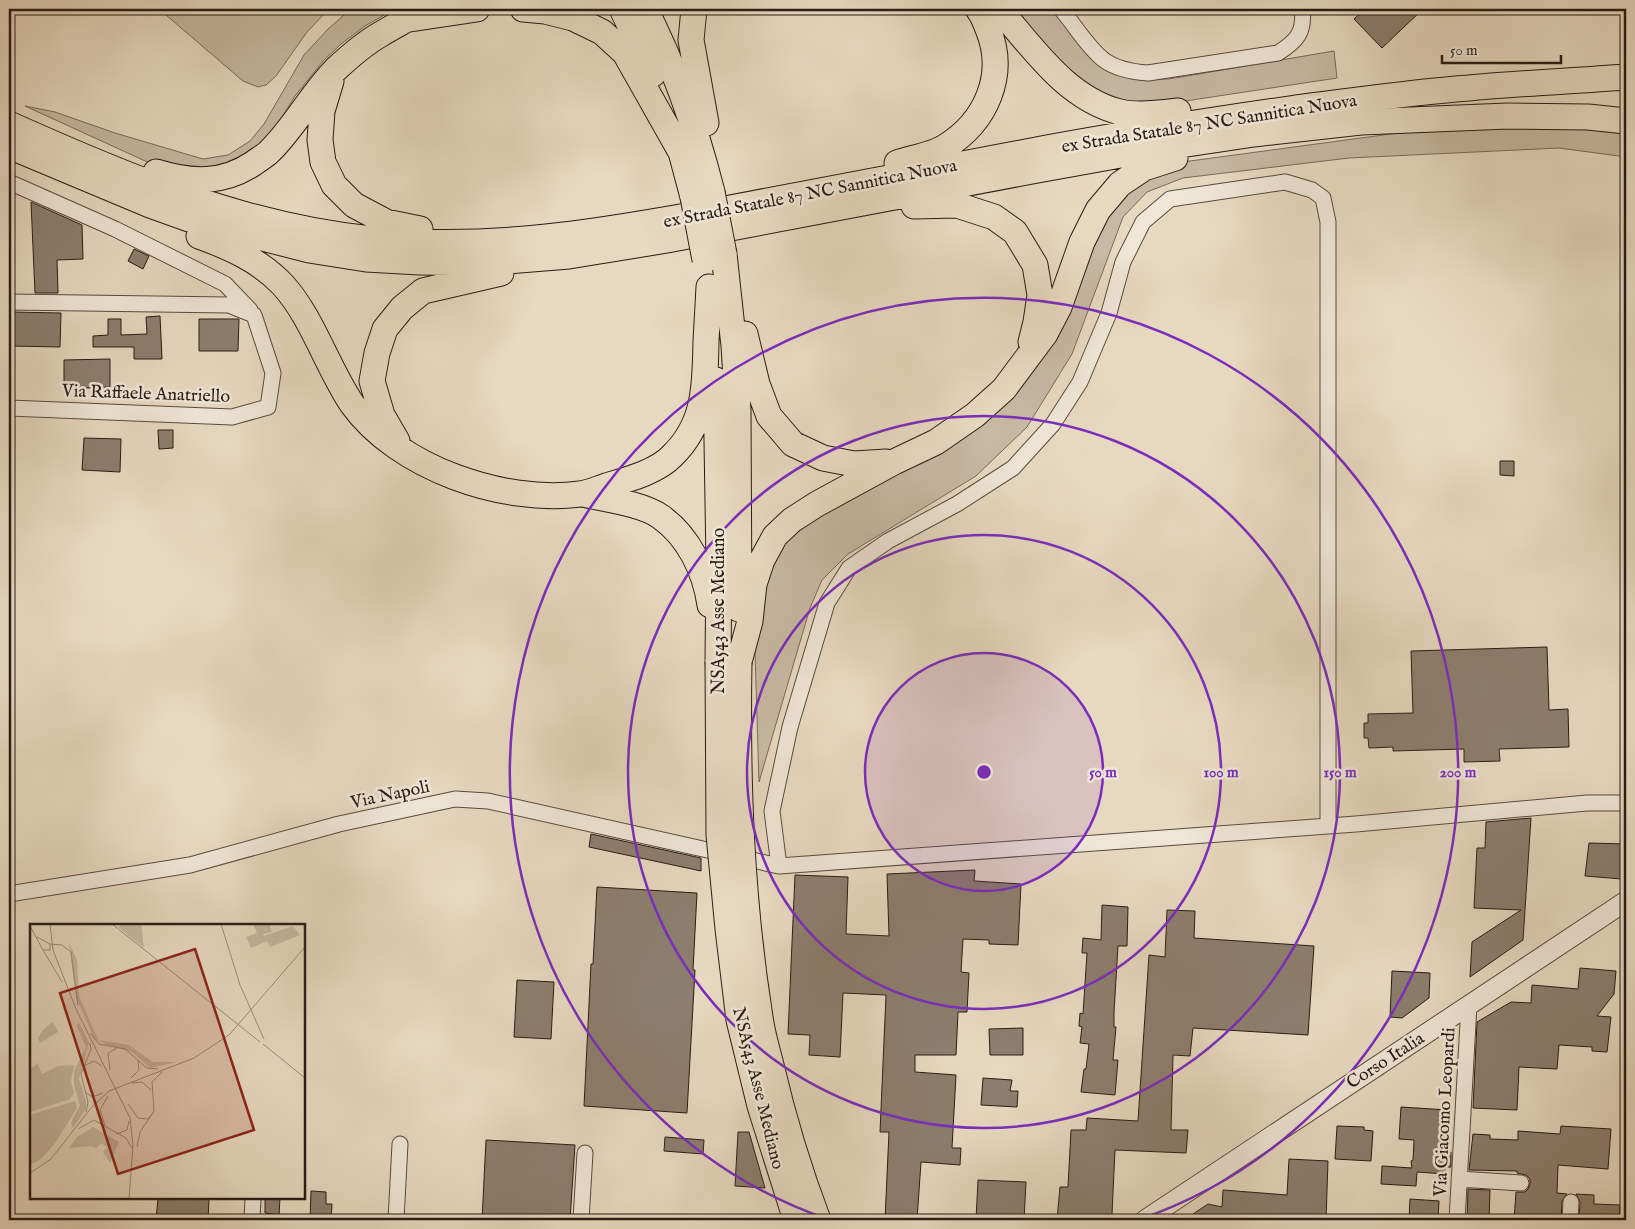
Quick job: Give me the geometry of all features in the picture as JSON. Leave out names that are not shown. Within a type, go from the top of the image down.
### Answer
[{"type":"highway","points":[[50,142],[184,179],[215,180],[244,170],[269,153],[334,71],[354,53],[381,34],[417,14],[477,9]]},
{"type":"highway","points":[[523,9],[545,11],[573,18],[602,32],[625,53],[682,154]]},
{"type":"highway","name":"NSA543 Asse Mediano","points":[[622,9],[652,71],[682,154],[703,195]]},
{"type":"highway","name":"NSA543 Asse Mediano","points":[[644,9],[671,64],[700,147],[703,195],[734,346],[738,410],[719,835],[739,1020],[760,1106],[796,1220]]},
{"type":"highway","points":[[694,9],[691,40],[711,154],[703,195]]},
{"type":"highway","points":[[834,199],[876,170],[943,148],[970,129],[987,102],[996,71],[994,44],[978,9]]},
{"type":"highway","points":[[999,9],[1033,49],[1066,83],[1093,102],[1121,112],[1162,113],[1287,100],[1362,111],[1588,117],[1626,121]]},
{"type":"highway","points":[[1467,88],[1539,74],[1626,63]]},
{"type":"highway","points":[[334,71],[322,112],[320,140],[323,162],[334,185],[354,204],[386,222],[490,243]]},
{"type":"highway","name":"ex Strada Statale 87 NC Sannitica Nuova","points":[[9,124],[159,188],[231,211],[313,231],[368,238],[421,243],[490,243],[569,235],[1060,166],[1254,134],[1467,88],[1626,78]]},
{"type":"highway","name":"ex Strada Statale 87 NC Sannitica Nuova","points":[[9,146],[76,176],[189,219],[309,250],[366,259],[484,263],[570,256],[667,240],[1027,151],[1144,131],[1362,111]]},
{"type":"highway","points":[[728,662],[750,621],[754,584],[762,560],[775,536],[792,520],[817,504],[894,462],[936,442],[975,415],[1004,389],[1046,334],[1059,307],[1082,242],[1098,210],[1120,184],[1144,168],[1209,150],[1254,134]]},
{"type":"highway","points":[[76,176],[123,205],[162,223],[221,244],[256,262],[282,284],[300,309],[352,404],[372,428],[415,460],[443,474],[510,492],[549,495],[581,494],[630,504],[660,516],[683,537],[698,562],[728,662]]},
{"type":"highway","points":[[834,199],[957,205],[994,217],[1015,232],[1035,265],[1040,295],[1036,322],[1025,361]]},
{"type":"highway","points":[[402,449],[382,415],[372,381],[377,353],[384,330],[402,308],[423,291],[478,277],[522,270],[570,256]]},
{"type":"highway","points":[[715,257],[740,305],[757,384],[769,416],[793,444],[823,458],[854,464],[894,462]]},
{"type":"highway","name":"NSA543 Asse Mediano","points":[[715,257],[709,287],[715,347],[728,662],[738,756],[740,836],[748,928],[760,1018],[779,1100],[818,1220]]},
{"type":"highway","points":[[581,494],[649,471],[671,458],[689,436],[701,410],[705,381],[709,287]]},
{"type":"street","points":[[1061,9],[1104,60],[1118,67],[1148,74],[1278,53],[1291,45],[1300,32],[1304,21],[1302,9]]},
{"type":"street","points":[[9,182],[115,229],[225,284],[254,314]]},
{"type":"street","points":[[779,866],[772,811],[790,727],[827,603],[849,568],[888,541],[957,504],[1013,468],[1053,424],[1080,382],[1109,313],[1123,262],[1144,222],[1170,199],[1285,182],[1312,190],[1323,198],[1328,222],[1328,826]]},
{"type":"street","points":[[9,302],[230,304],[254,314]]},
{"type":"street","name":"Via Raffaele Anatriello","points":[[9,408],[232,417],[268,407],[274,373],[254,314]]},
{"type":"street","name":"Via Napoli","points":[[9,894],[190,865],[339,824],[455,799],[488,801],[779,866],[1328,826],[1588,803],[1626,803]]},
{"type":"street","name":"Corso Italia","points":[[1145,1220],[1626,900]]},
{"type":"street","name":"Via Giacomo Leopardi","points":[[1457,1220],[1469,1005]]},
{"type":"street","points":[[396,1220],[400,1144]]},
{"type":"street","points":[[581,1220],[585,1152]]},
{"type":"street","points":[[1459,1178],[1521,1183]]},
{"type":"street","points":[[252,1220],[253,1199]]},
{"type":"street","points":[[1570,1220],[1571,1202]]},
{"type":"shaded area","points":[[159,9],[329,9],[307,32],[276,76],[266,85],[258,87],[243,81]]},
{"type":"shaded area","points":[[351,9],[395,9],[365,26],[341,44],[323,61],[295,96],[272,133],[259,147],[221,169],[154,165],[25,106],[55,112],[115,133],[203,159],[228,155],[250,141],[264,124],[304,55],[328,29]]},
{"type":"shaded area","points":[[1014,9],[1053,9],[1080,45],[1100,62],[1126,75],[1142,79],[1169,79],[1334,51],[1337,78],[1159,105],[1123,102],[1092,92],[1065,69]]},
{"type":"shaded area","points":[[1563,123],[1626,130],[1626,157],[1559,148],[1349,158],[1183,178],[1147,192],[1123,217],[1072,354],[1027,427],[976,476],[848,554],[822,580],[810,608],[759,782],[754,621],[778,542],[1019,388],[1109,203],[1175,163],[1398,133]]},
{"type":"building","points":[[1365,9],[1423,9],[1382,48],[1354,19]]},
{"type":"building","points":[[31,202],[82,225],[83,259],[57,260],[58,293],[35,293]]},
{"type":"building","points":[[134,249],[149,256],[143,269],[128,261]]},
{"type":"building","points":[[11,312],[61,313],[60,347],[10,346]]},
{"type":"building","points":[[160,316],[162,359],[134,359],[134,347],[93,347],[93,336],[108,335],[108,319],[121,319],[121,335],[147,334],[146,317]]},
{"type":"building","points":[[199,319],[239,319],[238,351],[199,351]]},
{"type":"building","points":[[110,359],[110,387],[64,389],[64,360]]},
{"type":"building","points":[[158,430],[173,430],[173,448],[159,449]]},
{"type":"building","points":[[84,438],[121,439],[120,472],[82,470]]},
{"type":"building","points":[[1500,461],[1514,461],[1514,476],[1500,475]]},
{"type":"building","points":[[1547,647],[1549,710],[1568,709],[1569,747],[1499,749],[1500,761],[1464,762],[1464,749],[1393,751],[1393,747],[1369,748],[1368,738],[1364,738],[1364,723],[1368,723],[1368,714],[1413,713],[1411,651]]},
{"type":"building","points":[[1531,818],[1523,940],[1470,977],[1472,942],[1521,910],[1474,908],[1477,848],[1485,848],[1486,822]]},
{"type":"building","points":[[591,834],[701,858],[701,871],[589,847]]},
{"type":"building","points":[[1589,843],[1626,844],[1626,876],[1622,879],[1585,876]]},
{"type":"building","points":[[975,870],[974,881],[1021,884],[1018,945],[989,944],[989,940],[963,939],[961,972],[969,973],[967,1012],[958,1012],[956,1055],[915,1055],[915,1072],[956,1075],[952,1148],[961,1148],[960,1165],[921,1162],[917,1220],[885,1220],[889,1132],[880,1132],[886,995],[843,993],[840,1057],[809,1055],[810,1035],[788,1034],[795,875],[848,877],[846,934],[889,936],[887,874]]},
{"type":"building","points":[[597,887],[697,893],[687,1113],[584,1106]]},
{"type":"building","points":[[1102,905],[1128,907],[1127,946],[1118,946],[1114,1012],[1114,1027],[1116,1027],[1113,1060],[1118,1060],[1115,1095],[1081,1092],[1089,1044],[1080,1043],[1082,1027],[1079,1026],[1080,1013],[1083,1014],[1087,953],[1082,953],[1083,938],[1101,940]]},
{"type":"building","points":[[1167,910],[1195,911],[1194,938],[1314,946],[1308,1035],[1193,1028],[1190,1056],[1173,1055],[1171,1130],[1188,1130],[1186,1153],[1115,1150],[1112,1214],[1104,1220],[1057,1220],[1060,1187],[1068,1187],[1071,1130],[1086,1130],[1087,1118],[1138,1121],[1149,955],[1165,957]]},
{"type":"building","points":[[1580,968],[1616,971],[1614,994],[1597,1016],[1611,1017],[1607,1052],[1592,1051],[1592,1047],[1559,1045],[1557,1069],[1519,1067],[1517,1110],[1473,1108],[1477,1022],[1511,1002],[1531,1003],[1532,985],[1578,989]]},
{"type":"building","points":[[1392,971],[1430,973],[1429,998],[1402,1018],[1390,1017]]},
{"type":"building","points":[[517,980],[554,982],[551,1039],[514,1037]]},
{"type":"building","points":[[1023,1028],[1023,1055],[990,1055],[989,1029]]},
{"type":"building","points":[[983,1078],[1012,1080],[1010,1091],[1018,1091],[1017,1107],[981,1105]]},
{"type":"building","points":[[1401,1107],[1448,1110],[1446,1153],[1451,1152],[1451,1167],[1445,1167],[1445,1174],[1417,1172],[1416,1186],[1381,1184],[1382,1166],[1412,1168],[1414,1140],[1399,1139]]},
{"type":"building","points":[[1337,1126],[1364,1127],[1364,1130],[1373,1131],[1371,1161],[1335,1159]]},
{"type":"building","points":[[1561,1126],[1611,1129],[1608,1169],[1558,1165],[1557,1193],[1567,1194],[1562,1201],[1561,1220],[1514,1220],[1516,1192],[1525,1192],[1530,1184],[1530,1179],[1526,1175],[1517,1173],[1517,1171],[1469,1170],[1473,1134],[1490,1135],[1490,1139],[1518,1140],[1518,1131],[1560,1134]]},
{"type":"building","points":[[738,1132],[749,1132],[765,1188],[735,1186]]},
{"type":"building","points":[[665,1137],[704,1140],[703,1154],[664,1151]]},
{"type":"building","points":[[486,1140],[575,1145],[570,1220],[482,1220]]},
{"type":"building","points":[[1289,1159],[1328,1161],[1326,1220],[1184,1220],[1208,1204],[1222,1207],[1223,1190],[1287,1195]]},
{"type":"building","points":[[978,1180],[1026,1182],[1024,1220],[976,1220]]},
{"type":"building","points":[[1468,1189],[1490,1190],[1489,1220],[1467,1220]]},
{"type":"building","points":[[311,1191],[326,1192],[326,1204],[332,1204],[331,1220],[310,1220]]},
{"type":"building","points":[[1576,1194],[1594,1195],[1594,1204],[1620,1205],[1620,1220],[1579,1220],[1580,1202]]},
{"type":"building","points":[[158,1199],[209,1199],[208,1220],[156,1220]]},
{"type":"building","points":[[265,1199],[280,1199],[279,1215],[265,1213]]},
{"type":"building","points":[[1410,1199],[1439,1201],[1438,1220],[1409,1220]]}]
